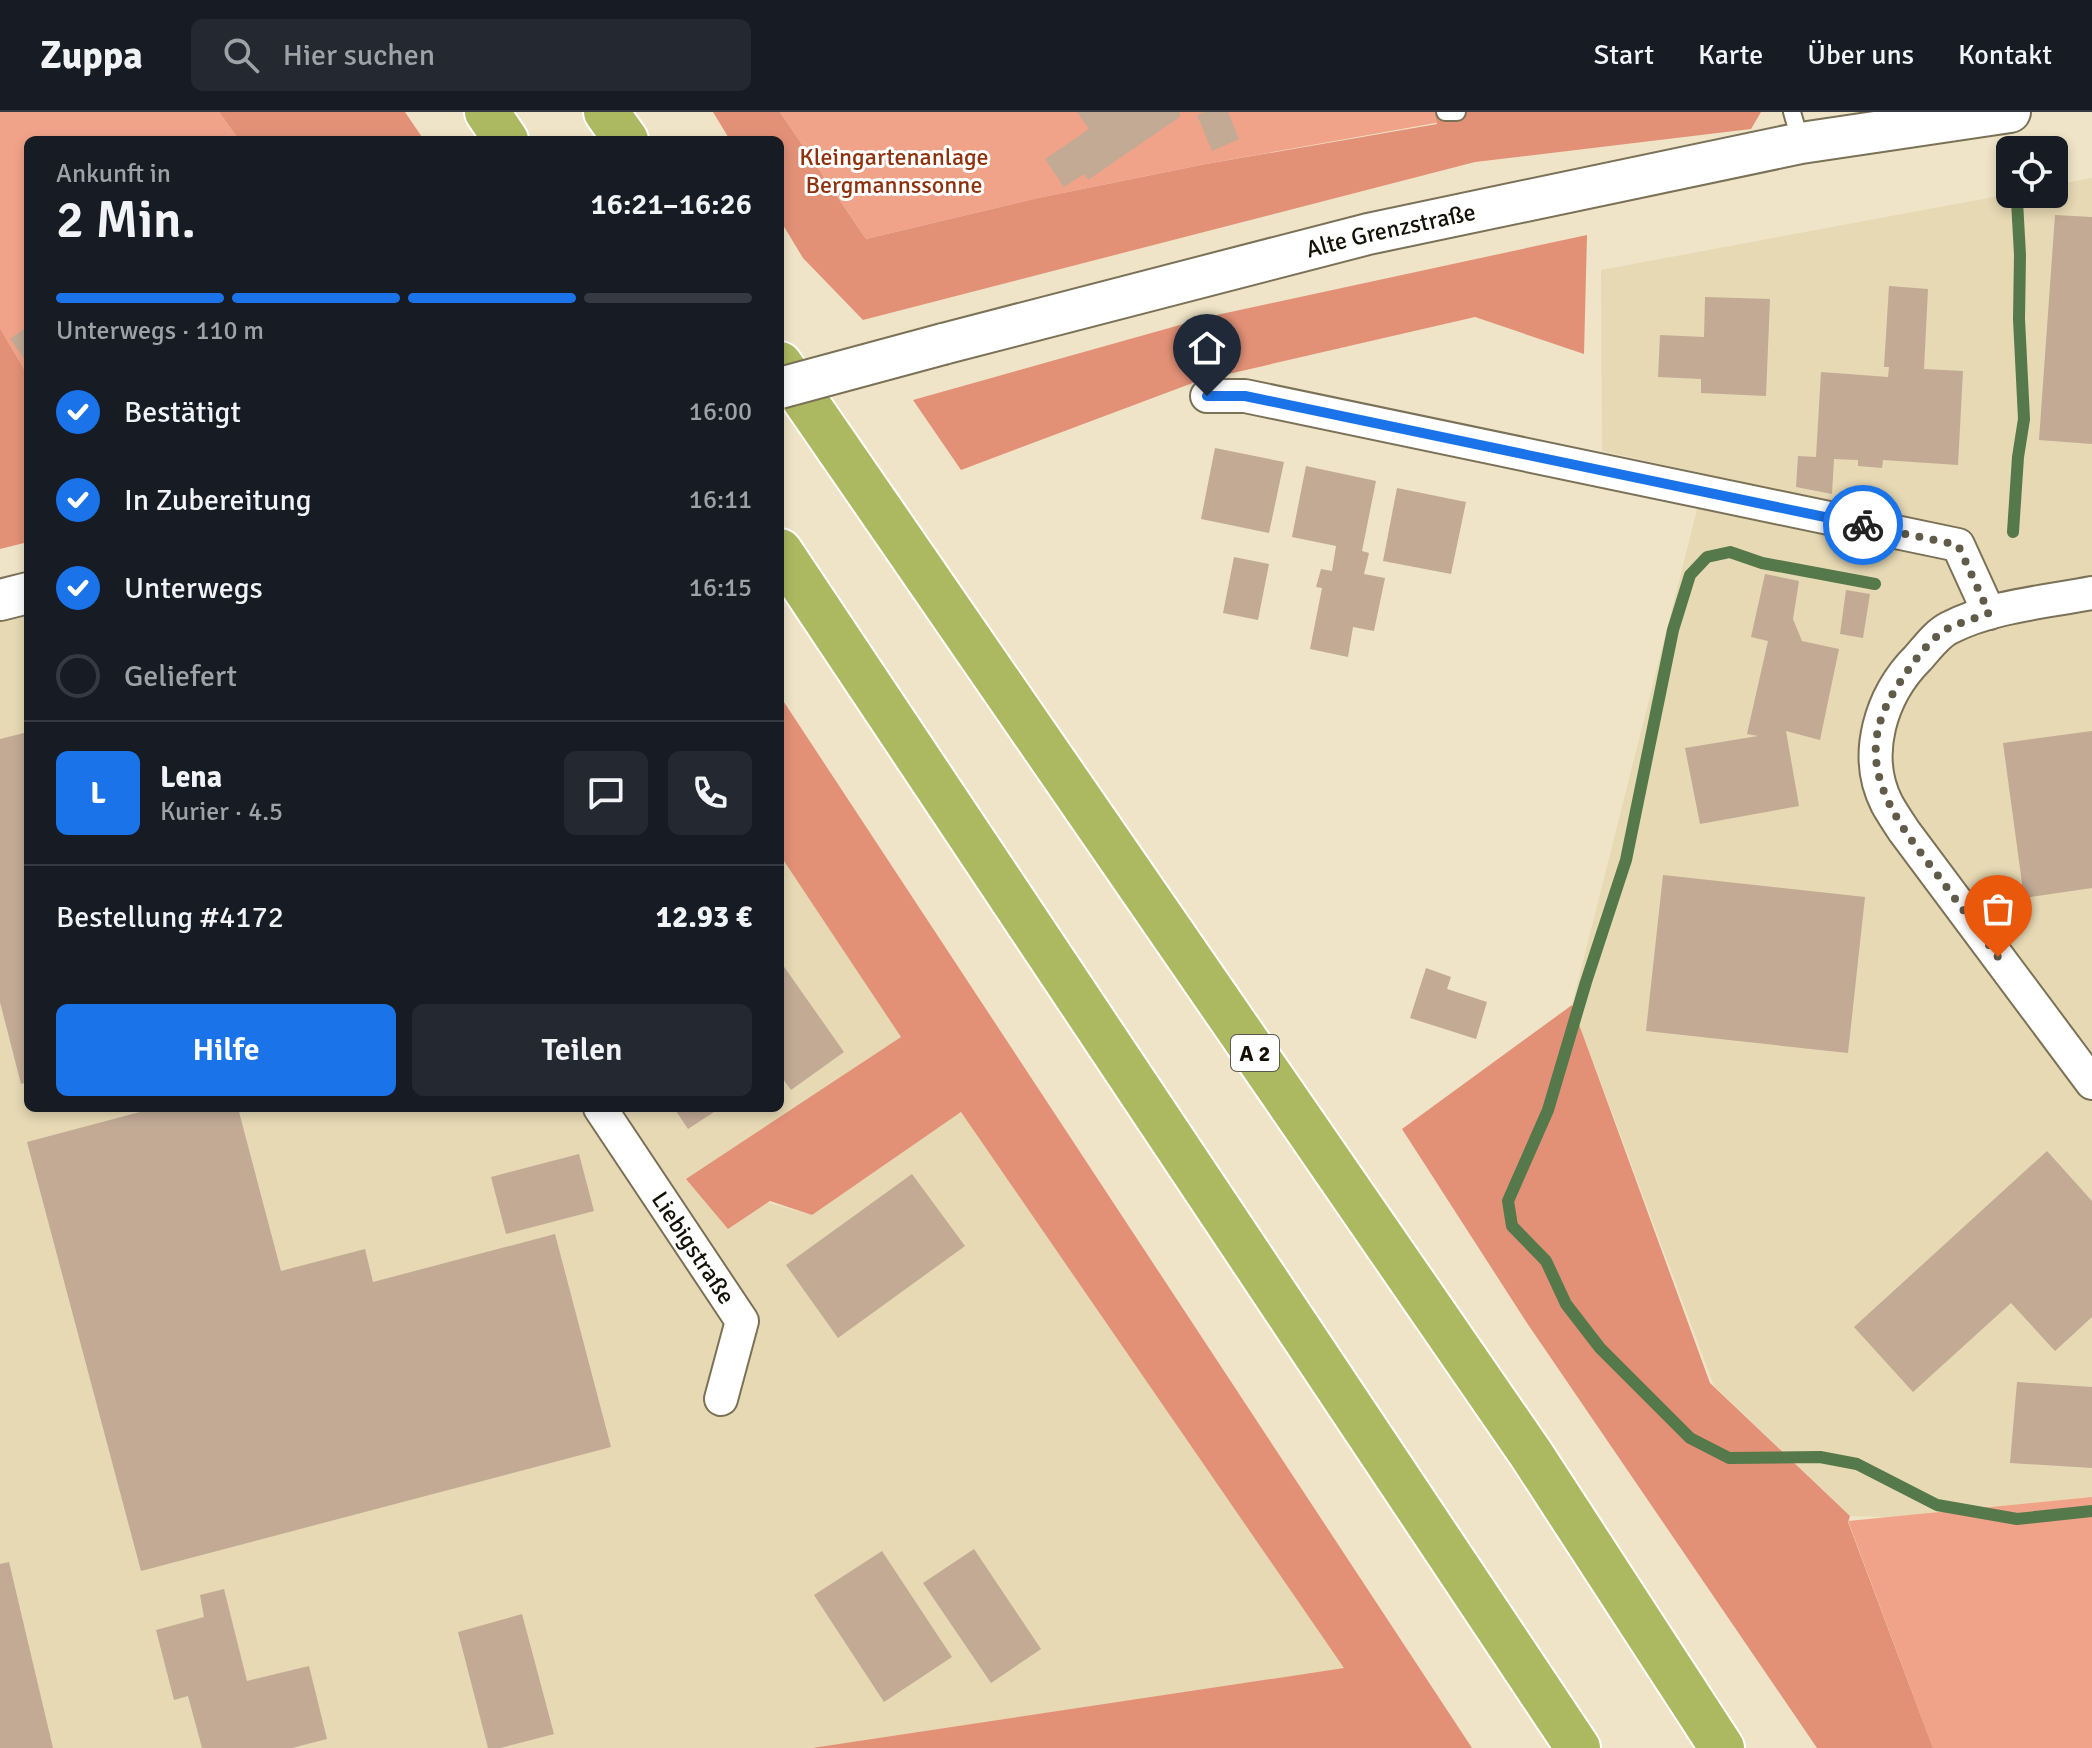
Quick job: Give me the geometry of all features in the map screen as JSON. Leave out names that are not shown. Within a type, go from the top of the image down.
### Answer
[{"type":"highway","points":[[487,112],[503,136]]},
{"type":"highway","points":[[606,112],[623,136]]},
{"type":"highway","name":"A 2","points":[[784,370],[1531,1454],[1722,1748]]},
{"type":"highway","points":[[784,557],[1578,1748]]},
{"type":"street","name":"Alte Grenzstraße","points":[[784,387],[1368,234],[1796,127],[2010,112]]},
{"type":"street","points":[[1207,396],[1245,396],[1958,545],[1989,613]]},
{"type":"street","points":[[2092,593],[1989,613],[1946,629],[1910,665],[1886,702],[1877,734],[1876,767],[1886,802],[1904,831],[2092,1083]]},
{"type":"street","points":[[0,600],[24,594]]},
{"type":"street","name":"Liebigstraße","points":[[603,1112],[742,1321],[721,1399]]},
{"type":"lane","points":[[1445,112],[1457,112]]},
{"type":"shaded area","points":[[219,112],[405,112],[421,136],[236,136]]},
{"type":"shaded area","points":[[713,112],[780,112],[866,239],[1038,198],[1206,164],[1437,124],[1435,112],[1761,112],[1751,129],[1475,162],[863,320],[803,258],[784,227],[784,136],[728,136]]},
{"type":"shaded area","points":[[2092,178],[2092,1523],[1850,1516],[1714,1386],[1572,1005],[1706,474],[1602,451],[1601,270],[1996,197],[1996,208],[2068,208],[2068,182]]},
{"type":"shaded area","points":[[1587,235],[1584,354],[1475,317],[1198,381],[961,470],[913,400],[1212,316]]},
{"type":"shaded area","points":[[0,328],[24,369],[24,543],[0,549]]},
{"type":"shaded area","points":[[24,595],[24,1112],[784,1112],[784,861],[902,1037],[687,1180],[812,1215],[961,1112],[1345,1668],[812,1748],[0,1748],[0,602]]},
{"type":"shaded area","points":[[784,702],[1472,1748],[812,1748],[1344,1668],[961,1112],[812,1215],[770,1201],[728,1229],[686,1179],[901,1037],[784,861]]},
{"type":"shaded area","points":[[1572,1005],[1710,1383],[1850,1516],[1848,1522],[1933,1748],[1817,1748],[1527,1323],[1402,1129]]},
{"type":"green space","points":[[0,112],[219,112],[236,136],[24,136],[24,369],[0,328]]},
{"type":"green space","name":"Kleingartenanlage Bergmannssonne","points":[[780,112],[1497,112],[1206,164],[1038,198],[866,239]]},
{"type":"green space","points":[[2092,1497],[2092,1748],[1933,1748],[1848,1521]]},
{"type":"building","points":[[1077,112],[1179,112],[1181,116],[1088,180],[1084,174],[1064,187],[1045,159],[1089,129]]},
{"type":"building","points":[[1228,112],[1239,139],[1212,151],[1197,115]]},
{"type":"building","points":[[2055,215],[2092,217],[2092,444],[2039,440]]},
{"type":"building","points":[[1889,286],[1928,289],[1924,369],[1963,371],[1958,465],[1883,460],[1882,468],[1858,466],[1858,460],[1834,459],[1832,494],[1796,487],[1798,456],[1816,457],[1821,372],[1888,377],[1889,367],[1884,367]]},
{"type":"building","points":[[1705,297],[1770,299],[1766,396],[1701,393],[1701,379],[1658,377],[1660,335],[1704,337]]},
{"type":"building","points":[[24,329],[24,358],[10,339]]},
{"type":"building","points":[[1215,448],[1284,462],[1269,533],[1201,519]]},
{"type":"building","points":[[1306,466],[1376,481],[1362,551],[1369,553],[1364,574],[1385,578],[1374,631],[1353,627],[1348,657],[1310,649],[1322,588],[1316,587],[1321,569],[1332,571],[1336,546],[1292,537]]},
{"type":"building","points":[[1397,488],[1466,502],[1451,574],[1383,561]]},
{"type":"building","points":[[1234,557],[1269,564],[1258,620],[1223,613]]},
{"type":"building","points":[[1765,574],[1799,581],[1793,619],[1802,641],[1839,649],[1820,740],[1786,731],[1799,806],[1700,824],[1685,748],[1758,736],[1747,734],[1768,641],[1751,637]]},
{"type":"building","points":[[1846,590],[1870,594],[1863,638],[1840,634]]},
{"type":"building","points":[[2092,731],[2092,888],[2024,898],[2003,743]]},
{"type":"building","points":[[24,733],[24,1083],[21,1084],[0,1002],[0,739]]},
{"type":"building","points":[[1663,875],[1865,897],[1848,1053],[1646,1031]]},
{"type":"building","points":[[784,967],[844,1052],[791,1090],[784,1080]]},
{"type":"building","points":[[1426,968],[1451,977],[1447,989],[1487,1002],[1476,1039],[1410,1018]]},
{"type":"building","points":[[140,1112],[239,1112],[281,1271],[365,1249],[373,1282],[555,1234],[611,1447],[141,1571],[27,1142]]},
{"type":"building","points":[[677,1112],[714,1112],[688,1129]]},
{"type":"building","points":[[2047,1151],[2092,1201],[2092,1317],[2055,1351],[2011,1303],[1913,1392],[1854,1327]]},
{"type":"building","points":[[579,1154],[594,1211],[506,1234],[491,1177]]},
{"type":"building","points":[[912,1174],[965,1246],[838,1338],[786,1265]]},
{"type":"building","points":[[2017,1382],[2092,1387],[2092,1468],[2010,1463]]},
{"type":"building","points":[[974,1549],[1041,1649],[991,1683],[923,1583]]},
{"type":"building","points":[[882,1551],[952,1657],[884,1702],[814,1595]]},
{"type":"building","points":[[9,1562],[53,1748],[0,1748],[0,1564]]},
{"type":"building","points":[[224,1589],[247,1681],[309,1666],[327,1739],[292,1748],[202,1748],[188,1696],[174,1700],[156,1630],[204,1617],[200,1595]]},
{"type":"building","points":[[522,1614],[554,1734],[500,1748],[488,1748],[458,1632]]},
{"type":"waterway","points":[[2013,532],[2024,419],[2017,208]]},
{"type":"waterway","points":[[1875,584],[1762,563],[1730,552],[1707,557],[1690,575],[1673,630],[1626,860],[1548,1110],[1508,1201],[1512,1226],[1546,1261],[1566,1304],[1600,1348],[1690,1438],[1729,1458],[1820,1457],[1857,1464],[1937,1505],[2017,1519],[2092,1511]]},
{"type":"way so far","points":[[1863,525],[1958,545],[1989,613],[1946,629],[1910,665],[1886,702],[1877,734],[1876,767],[1886,802],[1904,831],[1998,957]]},
{"type":"route","points":[[1207,396],[1245,396],[1863,525]]}]
